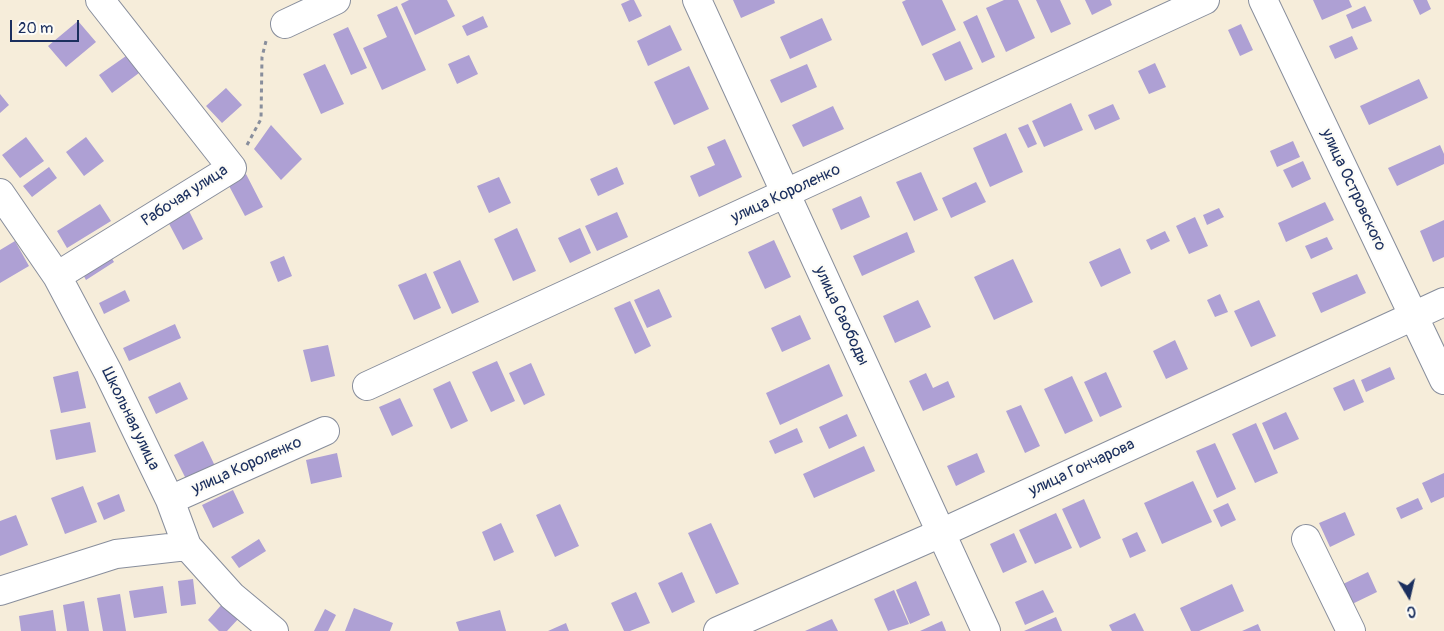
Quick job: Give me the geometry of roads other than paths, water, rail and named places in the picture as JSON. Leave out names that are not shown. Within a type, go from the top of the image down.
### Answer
[{"type":"street","name":"Рабочая улица","points":[[57,276],[232,168],[100,0]]},
{"type":"street","points":[[286,24],[336,0]]},
{"type":"street","name":"улица Свободы","points":[[697,0],[986,631]]},
{"type":"street","name":"улица Короленко","points":[[367,386],[1205,0]]},
{"type":"street","name":"улица Островского","points":[[1263,0],[1444,380]]},
{"type":"street","name":"Школьная улица","points":[[0,193],[9,224],[57,276],[108,372],[170,500],[187,546],[232,596],[274,631]]},
{"type":"street","name":"улица Гончарова","points":[[718,631],[941,533],[1444,302]]},
{"type":"street","name":"улица Короленко","points":[[170,500],[325,431]]},
{"type":"street","points":[[1306,539],[1351,631]]},
{"type":"street","points":[[0,591],[116,554],[187,546]]}]
